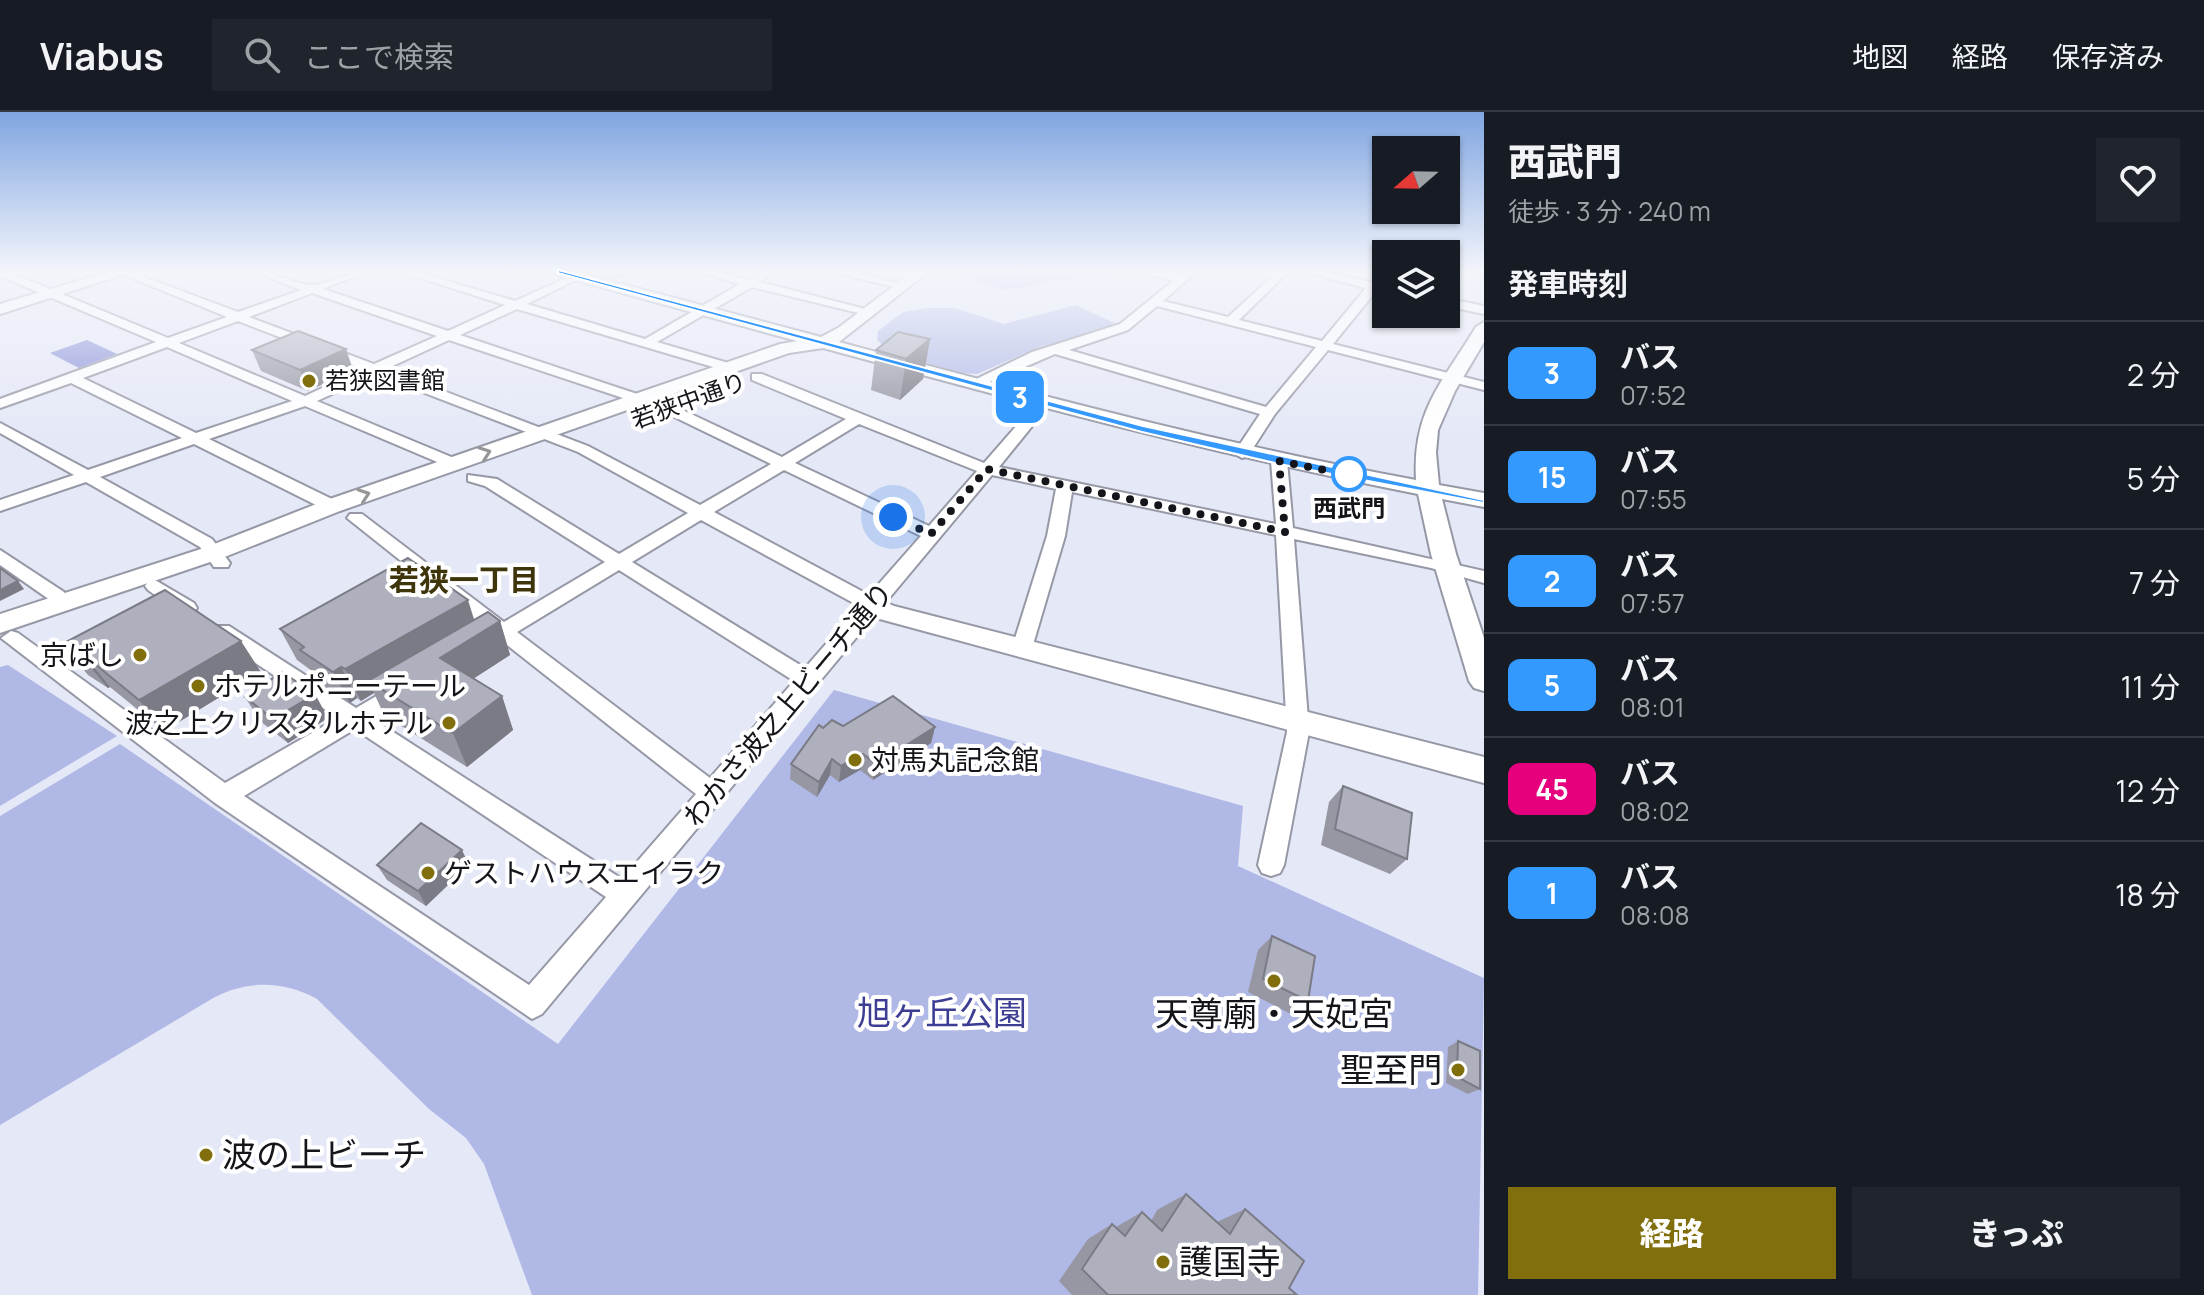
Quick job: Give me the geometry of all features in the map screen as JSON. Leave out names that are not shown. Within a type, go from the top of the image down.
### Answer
[{"type":"street","points":[[130,327],[491,482],[807,679]]},
{"type":"street","points":[[0,404],[210,327]]},
{"type":"street","points":[[270,327],[571,443],[872,605],[1022,648],[1484,770]]},
{"type":"street","points":[[426,327],[638,399]]},
{"type":"street","points":[[0,506],[305,401],[466,327]]},
{"type":"street","points":[[594,327],[730,368]]},
{"type":"street","points":[[647,343],[674,327]]},
{"type":"street","points":[[766,327],[1043,404],[1242,453],[1484,500]]},
{"type":"street","points":[[823,343],[847,327]]},
{"type":"street","points":[[973,384],[1053,349],[1109,334],[1119,327]]},
{"type":"street","points":[[1256,327],[1484,386]]},
{"type":"street","points":[[1242,453],[1243,446],[1269,412],[1343,327]]},
{"type":"street","points":[[1484,327],[1427,431],[1424,460],[1427,489],[1484,681]]},
{"type":"street","name":"若狭中通り","points":[[4,634],[62,604],[356,518],[464,471],[543,432],[786,348],[823,343]]},
{"type":"street","name":"若狭中通り","points":[[4,634],[155,586],[332,506],[571,443],[812,356],[823,343]]},
{"type":"street","points":[[1053,349],[1269,412]]},
{"type":"street","points":[[757,377],[987,469],[1484,577]]},
{"type":"street","points":[[72,378],[332,506]]},
{"type":"street","name":"わかさ波之上ビーチ通り","points":[[224,796],[532,1004],[1043,404]]},
{"type":"street","points":[[667,408],[931,534]]},
{"type":"street","points":[[461,656],[857,419]]},
{"type":"street","points":[[0,427],[206,543],[217,558]]},
{"type":"street","points":[[1271,865],[1298,732],[1279,461]]},
{"type":"street","points":[[1022,648],[1056,536],[1065,487]]},
{"type":"street","points":[[356,518],[711,792]]},
{"type":"street","points":[[0,556],[57,596],[62,604]]},
{"type":"street","points":[[155,586],[353,720],[626,896]]},
{"type":"street","points":[[4,634],[224,796],[421,680]]},
{"type":"green space","points":[[883,327],[1107,327],[1039,347],[977,374],[962,373],[891,353],[877,340],[878,331]]},
{"type":"green space","points":[[8,665],[117,736],[0,806],[0,667]]},
{"type":"green space","name":"旭ヶ丘公園","points":[[834,690],[1243,806],[1238,866],[1484,978],[1478,1295],[532,1295],[484,1164],[466,1138],[429,1109],[317,999],[279,986],[253,985],[215,997],[0,1125],[0,816],[120,744],[558,1044]]},
{"type":"shaded area","points":[[87,340],[117,354],[79,368],[50,353]]},
{"type":"building","points":[[298,331],[346,349],[300,370],[252,350]]},
{"type":"building","points":[[898,332],[930,339],[906,359],[876,350]]},
{"type":"building","points":[[408,558],[468,600],[345,669],[341,667],[333,672],[300,650],[304,647],[280,629]]},
{"type":"building","points":[[0,568],[18,581],[0,590]]},
{"type":"building","points":[[165,590],[241,641],[139,700],[84,655],[82,657],[62,644]]},
{"type":"building","points":[[488,612],[500,621],[440,658],[502,696],[453,733],[368,681]]},
{"type":"building","points":[[282,672],[315,694],[273,719],[245,697]]},
{"type":"building","name":"対馬丸記念館","points":[[893,696],[935,727],[876,764],[863,754],[841,766],[832,759],[819,782],[791,764],[819,725],[823,728],[832,720],[843,726]]},
{"type":"building","points":[[1343,786],[1412,813],[1407,859],[1335,829]]},
{"type":"building","points":[[421,823],[462,850],[418,891],[377,865]]},
{"type":"building","points":[[1272,936],[1315,956],[1308,1001],[1263,979]]},
{"type":"building","points":[[1458,1041],[1480,1051],[1480,1089],[1457,1077]]},
{"type":"building","name":"護国寺","points":[[1186,1194],[1230,1234],[1245,1209],[1304,1261],[1289,1288],[1297,1295],[1108,1295],[1082,1269],[1112,1224],[1125,1236],[1142,1212],[1162,1231]]},
{"type":"bus line","name":"3","points":[[764,327],[1142,429],[1279,461],[1484,500]]},
{"type":"place","name":"若狭図書館","points":[[309,381]]},
{"type":"place","name":"西武門","points":[[1349,474]]},
{"type":"place","name":"京ばし","points":[[140,655]]},
{"type":"place","name":"ホテルポニーテール","points":[[198,686]]},
{"type":"place","name":"波之上クリスタルホテル","points":[[449,723]]},
{"type":"place","name":"対馬丸記念館","points":[[855,760]]},
{"type":"place","name":"ゲストハウスエイラク","points":[[428,873]]},
{"type":"place","name":"天尊廟・天妃宮","points":[[1274,981]]},
{"type":"place","name":"聖至門","points":[[1458,1070]]},
{"type":"place","name":"波の上ビーチ","points":[[206,1155]]},
{"type":"place","name":"護国寺","points":[[1163,1262]]},
{"type":"district","name":"若狭一丁目","points":[[464,581]]},
{"type":"route","points":[[893,517],[931,534],[987,469],[1285,532],[1279,461],[1361,477],[1349,474]]}]
